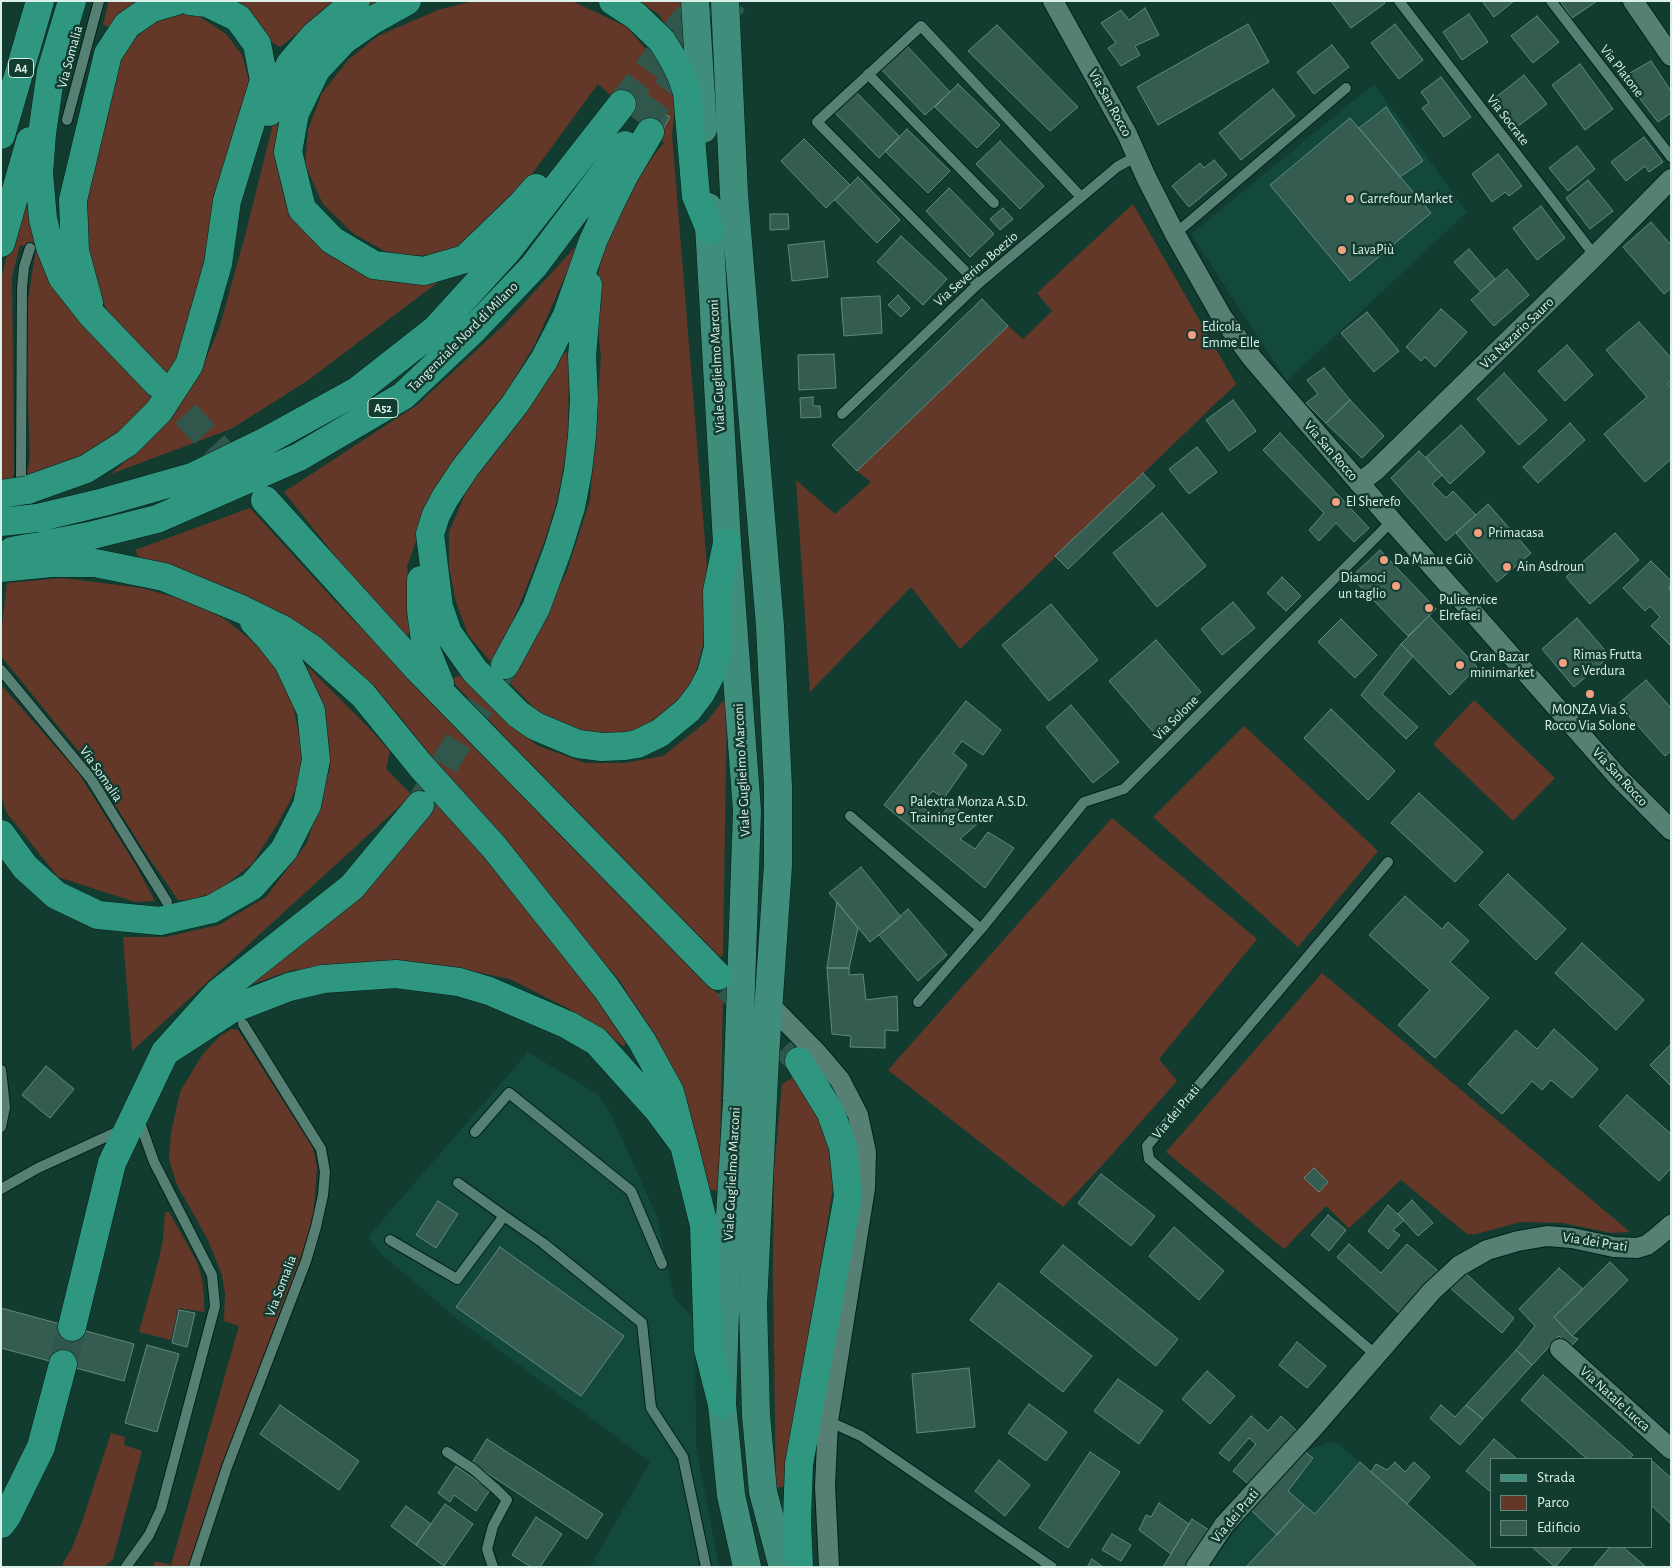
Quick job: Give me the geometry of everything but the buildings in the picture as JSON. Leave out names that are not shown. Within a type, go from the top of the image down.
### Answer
[{"type":"highway","name":"A4","points":[[1,135],[40,1]]},
{"type":"highway","points":[[1,243],[72,1]]},
{"type":"highway","points":[[92,314],[75,251],[73,200],[108,54],[127,25],[152,8],[176,1]]},
{"type":"highway","points":[[190,1],[207,3],[238,18],[257,44],[264,80],[226,201],[218,264]]},
{"type":"highway","points":[[16,487],[86,469],[127,443],[159,412],[189,366],[218,264],[244,199],[272,102],[290,64],[314,36],[356,1]]},
{"type":"highway","name":"Tangenziale Nord di Milano","points":[[1,522],[36,518],[104,502],[192,477],[266,441],[357,391],[442,322],[507,251],[622,104],[586,128],[522,204],[465,259],[424,271],[374,265],[332,240],[302,209],[288,152],[296,114],[316,70],[344,40],[373,20],[407,1]]},
{"type":"highway","points":[[613,1],[636,16],[662,41],[681,75],[687,92],[696,196],[710,230]]},
{"type":"highway","points":[[51,71],[42,134],[39,173],[43,219],[50,247],[62,277],[92,314],[157,383]]},
{"type":"highway","name":"Tangenziale Nord di Milano","points":[[13,559],[88,536],[157,519],[299,457],[403,396],[472,331],[534,266],[645,128],[593,241]]},
{"type":"highway","points":[[444,695],[426,649],[421,610],[420,587],[430,534],[436,515],[465,468],[515,404],[544,360],[567,315],[593,241]]},
{"type":"highway","points":[[505,665],[536,608],[571,508],[582,436],[584,399],[583,347],[593,241]]},
{"type":"highway","points":[[265,500],[418,669],[718,976]]},
{"type":"highway","points":[[430,534],[439,607],[448,633],[475,671],[518,714],[534,726],[578,744],[602,748],[637,744],[660,733],[688,710],[701,693],[710,674],[718,648],[717,591],[727,543]]},
{"type":"highway","points":[[13,559],[51,564],[95,563],[164,578],[241,609],[282,630],[312,649],[362,695],[420,765],[494,847],[606,988],[642,1041],[670,1092],[704,1225],[708,1349],[722,1404]]},
{"type":"highway","points":[[1,834],[25,867],[56,895],[98,915],[160,921],[212,909],[252,886],[284,850],[306,805],[316,760],[310,711],[288,662],[270,639],[241,609]]},
{"type":"highway","points":[[72,1327],[112,1163],[165,1052],[218,993],[352,887],[420,805]]},
{"type":"highway","points":[[165,1052],[230,1010],[289,987],[324,979],[396,974],[459,982],[489,991],[529,1007],[568,1025],[596,1041],[658,1110],[684,1145]]},
{"type":"highway","points":[[799,1061],[831,1114],[842,1147],[848,1196],[799,1464],[797,1520],[799,1567]]},
{"type":"highway","points":[[1,1524],[7,1516],[41,1447],[63,1364]]},
{"type":"main road","name":"Viale Guglielmo Marconi","points":[[695,1],[727,543],[747,811],[737,1101],[726,1281],[722,1404],[731,1495],[747,1567]]},
{"type":"main road","name":"Viale Guglielmo Marconi","points":[[725,1],[734,195],[770,626],[778,787],[778,864],[770,1005],[765,1056],[753,1305],[756,1415],[764,1492],[782,1567]]},
{"type":"street","name":"Via San Rocco","points":[[1053,1],[1128,134],[1160,207],[1175,234],[1222,317],[1252,358],[1359,484],[1619,778],[1671,830]]},
{"type":"street","points":[[1633,1],[1671,56]]},
{"type":"street","name":"Via Nazario Sauro","points":[[1359,484],[1595,256],[1667,192]]},
{"type":"street","points":[[770,1005],[817,1052],[840,1080],[858,1114],[866,1152],[865,1188],[828,1421],[825,1486],[829,1567]]},
{"type":"street","name":"Via dei Prati","points":[[1196,1567],[1224,1525],[1377,1356],[1438,1285],[1459,1266],[1474,1256],[1502,1245],[1547,1236],[1572,1238],[1614,1247],[1637,1248],[1647,1245],[1671,1224]]},
{"type":"street","name":"Via Natale Lucca","points":[[1560,1350],[1671,1449]]},
{"type":"lane","name":"Via Somalia","points":[[67,120],[99,1]]},
{"type":"lane","name":"Via Socrate","points":[[1399,1],[1595,256]]},
{"type":"lane","name":"Via Platone","points":[[1551,1],[1671,157]]},
{"type":"lane","points":[[978,284],[816,122],[921,26],[1081,197]]},
{"type":"lane","points":[[868,74],[994,203]]},
{"type":"lane","points":[[1175,234],[1346,88]]},
{"type":"lane","name":"Via Severino Boezio","points":[[842,414],[978,284],[1117,167],[1137,156]]},
{"type":"lane","points":[[16,487],[22,288],[24,267],[30,248]]},
{"type":"lane","name":"Via Solone","points":[[918,1002],[981,929],[1084,802],[1124,789],[1392,521]]},
{"type":"lane","name":"Via Somalia","points":[[1,670],[91,779],[167,902]]},
{"type":"lane","points":[[850,816],[981,929]]},
{"type":"lane","name":"Via dei Prati","points":[[1377,1356],[1149,1159],[1147,1146],[1388,862]]},
{"type":"lane","name":"Via Somalia","points":[[194,1567],[227,1467],[306,1261],[323,1195],[325,1172],[321,1149],[242,1024]]},
{"type":"lane","points":[[1,1070],[5,1107],[1,1127]]},
{"type":"lane","points":[[476,1132],[509,1093],[631,1191],[662,1264]]},
{"type":"lane","points":[[1,1189],[133,1119],[212,1275],[216,1306],[161,1509],[149,1535],[130,1564]]},
{"type":"lane","points":[[458,1183],[543,1243],[642,1323],[651,1408],[683,1457],[706,1567]]},
{"type":"lane","points":[[390,1240],[458,1279],[504,1216]]},
{"type":"lane","points":[[828,1421],[861,1436],[1052,1567]]},
{"type":"lane","points":[[447,1452],[472,1469],[506,1500],[493,1526],[487,1549],[493,1567]]},
{"type":"shaded area","points":[[1374,84],[1467,212],[1287,381],[1191,234]]},
{"type":"shaded area","points":[[528,1052],[597,1094],[610,1112],[657,1217],[674,1298],[695,1319],[696,1447],[719,1567],[590,1567],[650,1462],[455,1317],[380,1253],[368,1237]]},
{"type":"shaded area","points":[[1335,1441],[1477,1567],[1208,1567],[1251,1510],[1304,1451]]},
{"type":"green space","points":[[109,1],[138,1],[110,28],[103,24]]},
{"type":"green space","points":[[229,1],[339,1],[280,47],[268,40]]},
{"type":"green space","points":[[373,1],[394,1],[358,21],[321,51],[290,98],[278,144],[285,190],[303,227],[348,263],[392,277],[437,283],[307,381],[231,429],[111,474],[157,432],[180,403],[200,373],[220,326],[273,124],[290,79],[315,45],[362,6]]},
{"type":"green space","points":[[473,1],[572,1],[627,27],[667,74],[675,105],[672,135],[707,567],[707,629],[693,683],[667,715],[637,732],[594,743],[539,713],[511,684],[567,571],[590,500],[601,357],[595,293],[604,242],[646,165],[664,143],[598,84],[488,234],[455,255],[394,256],[354,234],[323,204],[305,165],[308,130],[322,93],[349,59],[378,36],[438,10]]},
{"type":"green space","points":[[636,1],[681,1],[684,61],[659,14]]},
{"type":"green space","points":[[178,14],[197,15],[226,34],[242,55],[251,88],[219,218],[169,385],[122,334],[103,303],[86,252],[83,207],[113,85],[123,55],[148,26]]},
{"type":"green space","points":[[21,192],[29,195],[71,309],[157,404],[125,434],[25,485],[30,458],[26,341],[28,300],[36,249],[20,245],[12,277],[14,472],[11,486],[1,487],[1,280]]},
{"type":"green space","points":[[1133,204],[1236,384],[960,649],[911,587],[810,692],[796,480],[835,514],[871,482],[857,471],[1008,326],[1023,339],[1052,311],[1037,293]]},
{"type":"green space","points":[[580,242],[536,342],[507,391],[438,482],[407,566],[414,632],[401,638],[284,492],[417,405],[504,325]]},
{"type":"green space","points":[[569,351],[568,443],[557,500],[545,540],[523,596],[509,630],[492,663],[468,635],[456,601],[449,568],[449,532],[466,492],[483,464],[547,379],[563,354]]},
{"type":"green space","points":[[250,508],[334,600],[723,999],[719,1191],[707,1189],[677,1077],[620,981],[453,786],[398,714],[308,629],[230,588],[140,560],[135,550]]},
{"type":"green space","points":[[63,578],[142,588],[184,600],[223,618],[265,651],[291,694],[302,750],[299,784],[278,823],[252,864],[215,893],[188,900],[178,900],[89,764],[1,656],[1,634],[7,583]]},
{"type":"green space","points":[[306,665],[390,751],[386,769],[412,795],[132,1051],[123,937],[165,937],[219,925],[266,897],[307,843],[330,768],[326,717]]},
{"type":"green space","points":[[461,675],[536,745],[585,763],[625,763],[663,756],[707,721],[727,696],[723,956],[713,958],[450,679]]},
{"type":"green space","points":[[1,685],[78,772],[135,864],[155,901],[135,902],[58,877],[6,812],[1,795]]},
{"type":"green space","points":[[1474,700],[1555,778],[1513,821],[1433,744]]},
{"type":"green space","points":[[1244,726],[1378,851],[1298,947],[1153,817]]},
{"type":"green space","points":[[436,800],[566,955],[628,1042],[623,1046],[569,1009],[510,979],[447,966],[368,962],[292,970],[236,990],[420,818]]},
{"type":"green space","points":[[1112,818],[1257,939],[1159,1059],[1177,1081],[1063,1207],[888,1070]]},
{"type":"green space","points":[[1322,973],[1630,1232],[1611,1233],[1563,1223],[1521,1222],[1476,1234],[1467,1234],[1401,1180],[1349,1228],[1326,1206],[1284,1249],[1166,1152]]},
{"type":"green space","points":[[232,1029],[238,1030],[313,1148],[317,1167],[313,1219],[304,1249],[220,1472],[192,1567],[153,1567],[155,1561],[171,1565],[239,1326],[224,1321],[225,1294],[222,1275],[208,1240],[177,1185],[169,1160],[171,1133],[180,1092],[202,1055],[220,1036]]},
{"type":"green space","points":[[795,1076],[826,1131],[833,1188],[802,1379],[788,1486],[776,1488],[773,1273],[774,1170],[782,1084]]},
{"type":"green space","points":[[165,1212],[169,1212],[197,1262],[204,1296],[204,1312],[178,1308],[171,1340],[139,1332],[159,1259],[163,1240]]},
{"type":"green space","points":[[111,1433],[125,1437],[124,1445],[142,1451],[113,1559],[104,1567],[61,1567],[72,1548],[81,1525]]},
{"type":"tunnel","points":[[622,104],[699,1]]},
{"type":"tunnel","points":[[641,124],[734,1]]},
{"type":"tunnel","points":[[157,383],[244,477]]},
{"type":"tunnel","points":[[422,801],[504,667]]},
{"type":"tunnel","points":[[727,986],[799,1061]]},
{"type":"tunnel","points":[[63,1364],[72,1327]]},
{"type":"place","name":"Carrefour Market","points":[[1350,199]]},
{"type":"place","name":"LavaPiù","points":[[1342,250]]},
{"type":"place","name":"Edicola Emme Elle","points":[[1192,335]]},
{"type":"place","name":"El Sherefo","points":[[1336,502]]},
{"type":"place","name":"Primacasa","points":[[1478,533]]},
{"type":"place","name":"Da Manu e Giò","points":[[1384,560]]},
{"type":"place","name":"Ain Asdroun","points":[[1507,567]]},
{"type":"place","name":"Diamoci un taglio","points":[[1396,586]]},
{"type":"place","name":"Puliservice Elrefaei","points":[[1429,608]]},
{"type":"place","name":"Rimas Frutta e Verdura","points":[[1563,663]]},
{"type":"place","name":"Gran Bazar minimarket","points":[[1460,665]]},
{"type":"place","name":"MONZA Via S. Rocco Via Solone","points":[[1590,694]]},
{"type":"place","name":"Palextra Monza A.S.D. Training Center","points":[[900,810]]}]
